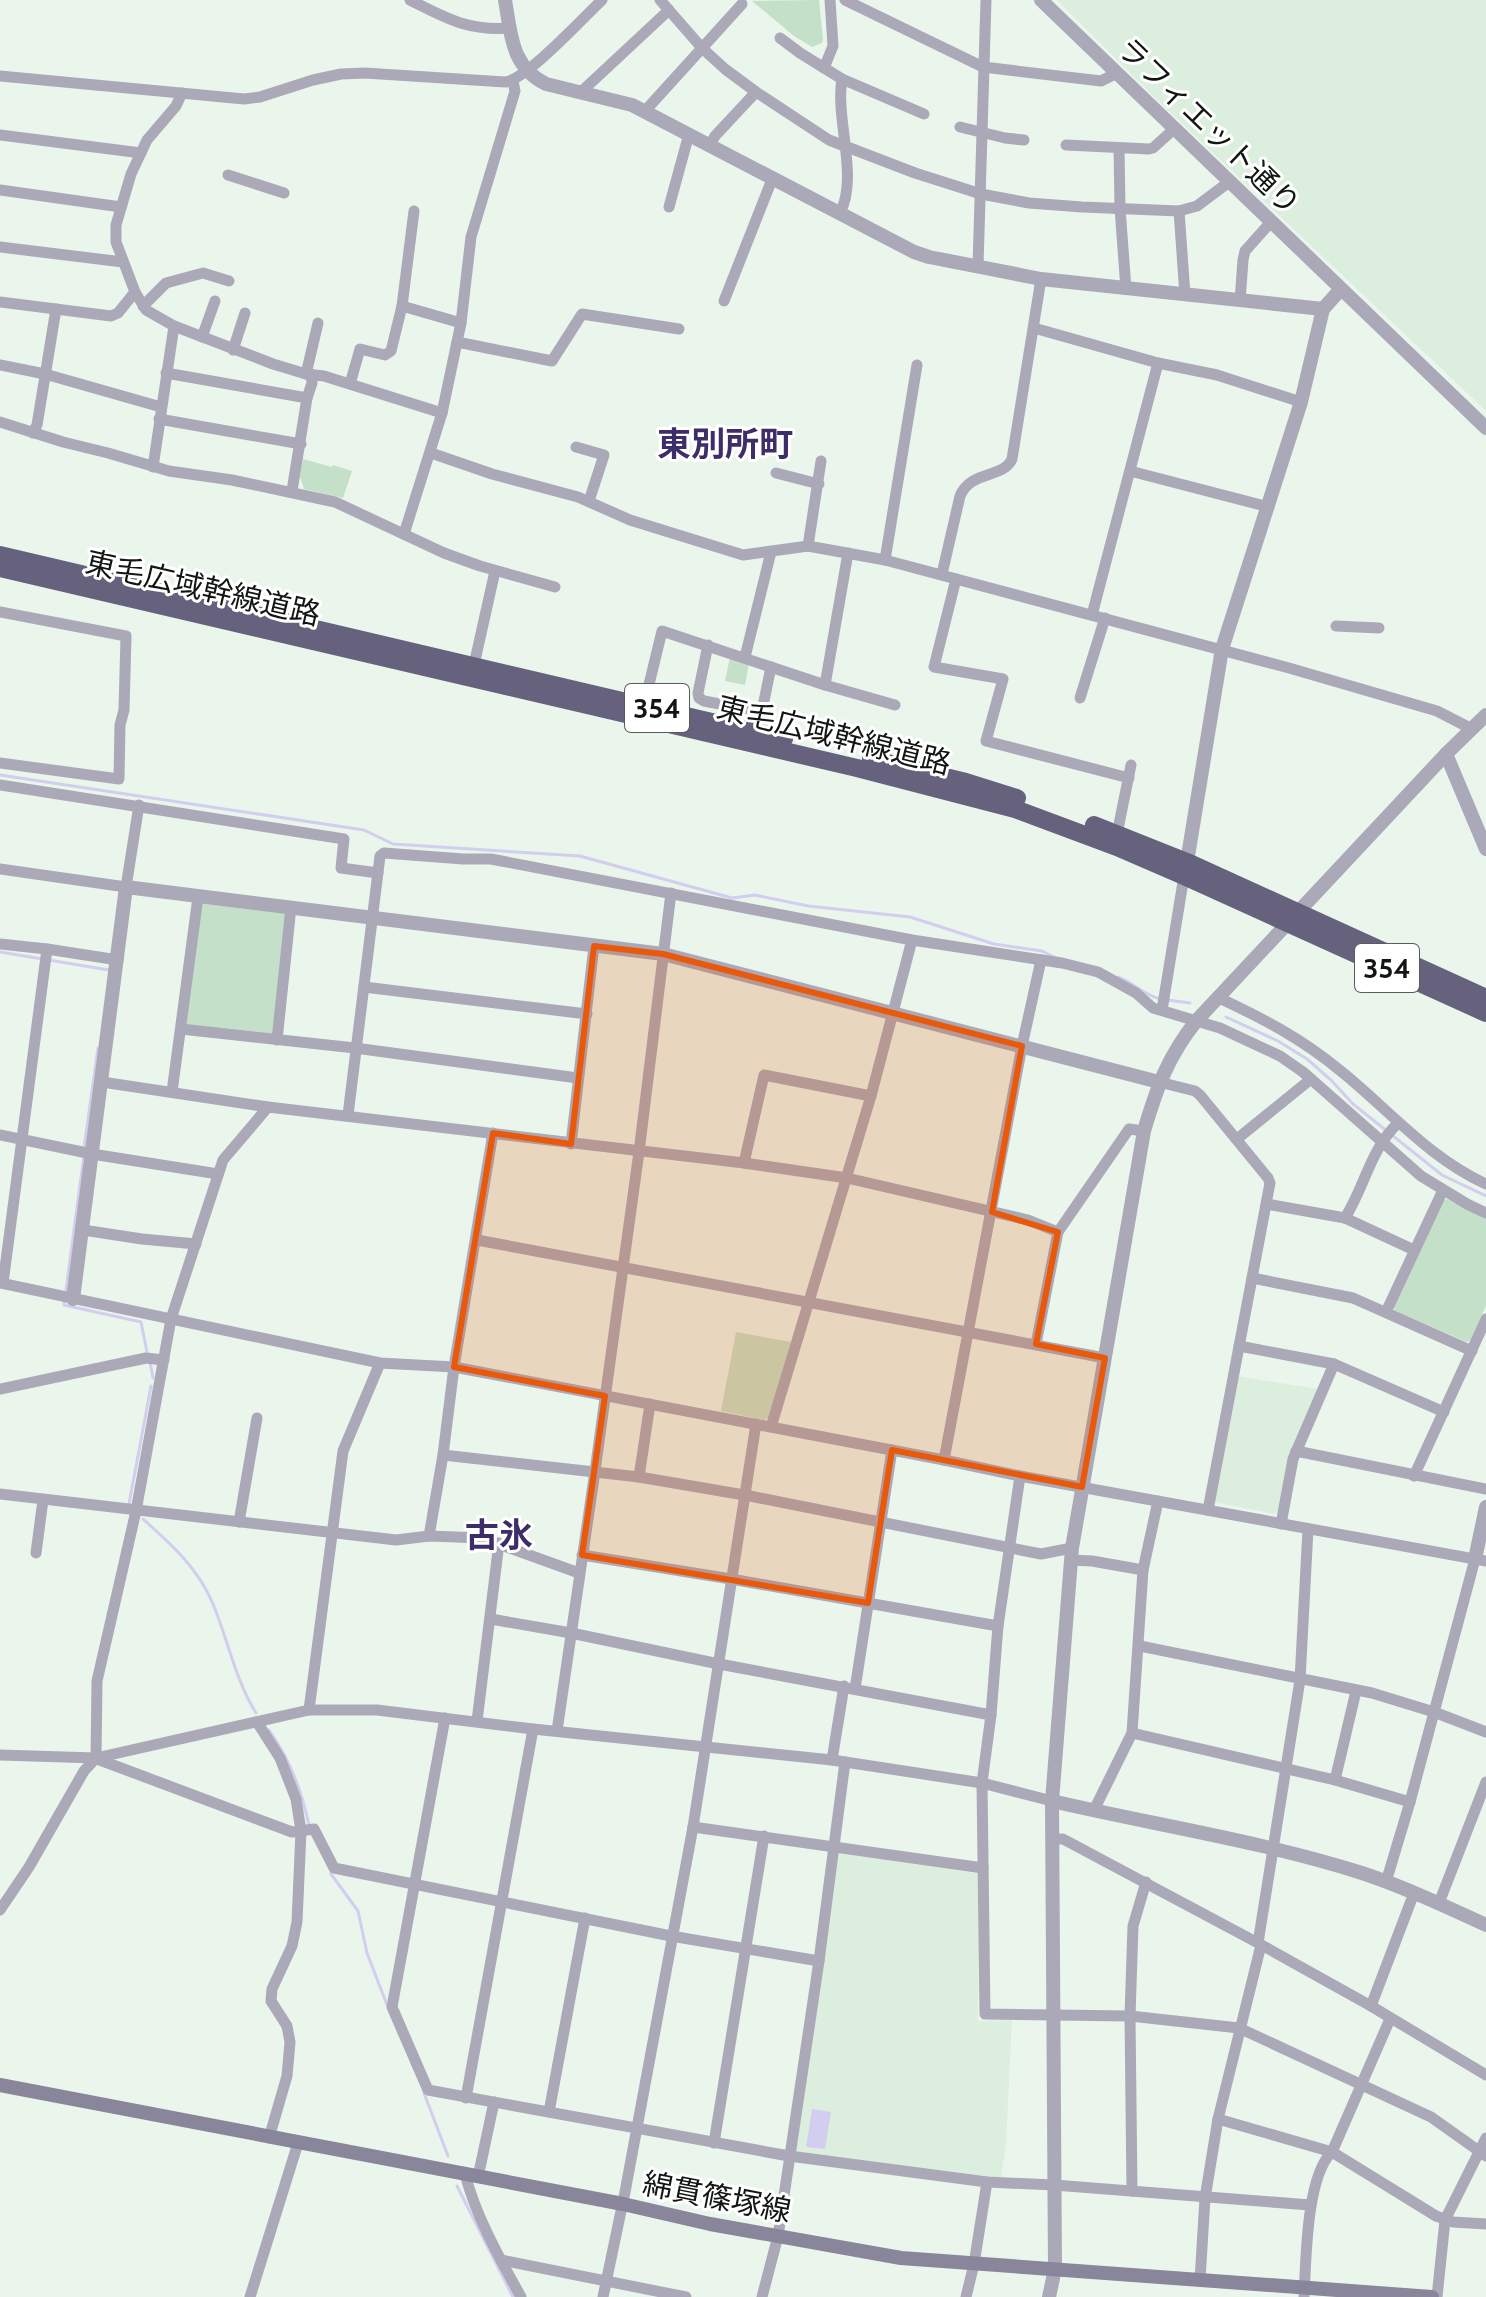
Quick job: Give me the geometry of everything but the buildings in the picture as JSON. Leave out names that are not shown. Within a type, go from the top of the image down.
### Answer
[{"type":"highway","name":"東毛広域幹線道路","points":[[0,555],[966,782],[1117,834],[1292,917],[1486,998]]},
{"type":"highway","name":"東毛広域幹線道路","points":[[0,568],[857,768],[1015,809],[1186,869]]},
{"type":"highway","name":"東毛広域幹線道路","points":[[1292,917],[1486,1013]]},
{"type":"main road","name":"綿貫篠塚線","points":[[0,2085],[901,2258],[1200,2280],[1304,2292],[1434,2297]]},
{"type":"street","points":[[410,0],[457,24],[510,28]]},
{"type":"street","points":[[505,0],[515,51],[534,78],[546,84],[632,105],[914,252],[1041,279],[1323,309]]},
{"type":"street","points":[[0,76],[244,99],[341,74],[513,81],[602,0]]},
{"type":"street","points":[[660,0],[702,48],[756,92],[829,140],[981,194],[1029,203],[1179,211],[1197,206],[1229,182]]},
{"type":"street","points":[[824,68],[833,46],[830,0]]},
{"type":"street","points":[[845,0],[983,67],[1101,81],[1117,73]]},
{"type":"street","points":[[978,266],[985,0]]},
{"type":"street","name":"ラフィエット通り","points":[[1041,0],[1486,428]]},
{"type":"street","points":[[645,111],[743,4]]},
{"type":"street","points":[[581,92],[669,10]]},
{"type":"street","points":[[780,38],[842,79],[924,114]]},
{"type":"street","points":[[840,213],[848,191],[839,97],[842,79]]},
{"type":"street","points":[[404,534],[442,413],[461,323],[471,237],[515,91],[513,81]]},
{"type":"street","points":[[710,145],[756,92]]},
{"type":"street","points":[[182,93],[176,106],[147,140],[131,174],[115,234],[135,292],[146,310],[174,326],[233,350],[442,413]]},
{"type":"street","points":[[960,127],[1024,140]]},
{"type":"street","points":[[1066,145],[1153,148],[1174,129]]},
{"type":"street","points":[[669,207],[689,134]]},
{"type":"street","points":[[0,135],[141,153]]},
{"type":"street","points":[[1119,148],[1126,289]]},
{"type":"street","points":[[228,175],[284,193]]},
{"type":"street","points":[[724,301],[773,177]]},
{"type":"street","points":[[0,190],[121,207]]},
{"type":"street","points":[[350,384],[360,349],[385,355],[391,351],[402,306],[414,211]]},
{"type":"street","points":[[1179,211],[1185,295]]},
{"type":"street","points":[[1240,301],[1245,251],[1271,222]]},
{"type":"street","points":[[0,247],[123,262]]},
{"type":"street","points":[[143,306],[166,283],[203,273],[229,281]]},
{"type":"street","points":[[942,574],[960,496],[966,485],[1005,468],[1012,459],[1041,279]]},
{"type":"street","points":[[1162,1010],[1222,649],[1301,402],[1323,309],[1341,289]]},
{"type":"street","points":[[0,302],[115,315],[135,292]]},
{"type":"street","points":[[202,337],[215,301]]},
{"type":"street","points":[[402,306],[461,323]]},
{"type":"street","points":[[33,433],[37,425],[56,309]]},
{"type":"street","points":[[233,350],[245,313]]},
{"type":"street","points":[[457,342],[552,361],[582,314],[679,329]]},
{"type":"street","points":[[292,491],[312,383],[308,374],[318,323]]},
{"type":"street","points":[[153,467],[174,326]]},
{"type":"street","points":[[1034,328],[1158,363],[1217,375],[1301,402]]},
{"type":"street","points":[[1092,615],[1158,363]]},
{"type":"street","points":[[0,365],[45,374],[160,413],[301,444]]},
{"type":"street","points":[[885,560],[917,365]]},
{"type":"street","points":[[166,373],[307,398]]},
{"type":"street","points":[[0,422],[169,471],[292,491],[349,507],[444,553],[555,587]]},
{"type":"street","points":[[576,447],[604,455],[589,501]]},
{"type":"street","points":[[431,453],[589,501],[642,524],[743,555],[808,546],[885,560],[1222,649],[1432,710],[1472,729]]},
{"type":"street","points":[[808,546],[821,461]]},
{"type":"street","points":[[1130,471],[1269,507]]},
{"type":"street","points":[[776,473],[819,484]]},
{"type":"street","points":[[745,657],[771,552]]},
{"type":"street","points":[[825,685],[848,553]]},
{"type":"street","points":[[474,665],[495,571]]},
{"type":"street","points":[[956,579],[934,667],[1003,679],[986,741],[1129,778]]},
{"type":"street","points":[[0,612],[126,636],[119,779],[0,763]]},
{"type":"street","points":[[1080,698],[1105,618]]},
{"type":"street","points":[[1336,626],[1379,628]]},
{"type":"street","points":[[644,705],[662,631],[895,705]]},
{"type":"street","points":[[708,645],[698,693],[704,701],[757,711],[761,709],[771,667]]},
{"type":"street","points":[[1049,2297],[1055,2269],[1052,1801],[1072,1554],[1144,1131],[1159,1082],[1182,1039],[1197,1020],[1486,715]]},
{"type":"street","points":[[1446,754],[1486,849]]},
{"type":"street","points":[[1117,834],[1131,765]]},
{"type":"street","points":[[0,785],[344,839],[341,868],[378,873]]},
{"type":"street","points":[[73,1299],[139,805]]},
{"type":"street","points":[[348,1115],[380,856],[384,853],[491,859],[912,940],[1098,972],[1136,993],[1153,1008],[1197,1020],[1280,1056],[1311,1079],[1421,1176],[1486,1213]]},
{"type":"street","points":[[0,869],[198,897],[663,954],[1195,1091],[1270,1183],[1208,1510]]},
{"type":"street","points":[[557,1731],[639,1152],[671,893]]},
{"type":"street","points":[[172,1092],[198,897]]},
{"type":"street","points":[[277,1040],[291,907]]},
{"type":"street","points":[[771,1427],[871,1096],[912,940]]},
{"type":"street","points":[[0,944],[118,960]]},
{"type":"street","points":[[571,1144],[594,946]]},
{"type":"street","points":[[47,949],[2,1283],[380,1363],[454,1367],[1020,1476],[1481,1560]]},
{"type":"street","points":[[944,1460],[1041,960]]},
{"type":"street","points":[[364,987],[587,1014]]},
{"type":"street","points":[[1217,997],[1304,1042],[1455,1168],[1486,1184]]},
{"type":"street","points":[[181,1029],[355,1048],[578,1078]]},
{"type":"street","points":[[744,1163],[764,1075],[871,1096]]},
{"type":"street","points":[[1237,1139],[1311,1079]]},
{"type":"street","points":[[102,1082],[268,1107],[847,1178],[1028,1220],[1058,1232]]},
{"type":"street","points":[[0,1910],[29,1867],[84,1771],[96,1758],[97,1681],[136,1511],[171,1319],[223,1160],[268,1107]]},
{"type":"street","points":[[1345,1218],[1381,1142],[1398,1123]]},
{"type":"street","points":[[1036,1344],[1058,1232],[1129,1129],[1144,1131]]},
{"type":"street","points":[[429,1536],[493,1133]]},
{"type":"street","points":[[0,1135],[92,1154],[218,1174]]},
{"type":"street","points":[[1386,1312],[1443,1190]]},
{"type":"street","points":[[1267,1204],[1345,1218],[1414,1250]]},
{"type":"street","points":[[83,1230],[196,1244]]},
{"type":"street","points":[[477,1240],[1105,1358]]},
{"type":"street","points":[[1252,1278],[1353,1298],[1472,1351]]},
{"type":"street","points":[[1414,1476],[1486,1319]]},
{"type":"street","points":[[1239,1346],[1334,1364],[1444,1412]]},
{"type":"street","points":[[0,1389],[146,1358],[164,1360]]},
{"type":"street","points":[[309,1710],[343,1451],[380,1363]]},
{"type":"street","points":[[1281,1524],[1296,1451],[1334,1364]]},
{"type":"street","points":[[639,1477],[650,1404]]},
{"type":"street","points":[[239,1522],[257,1418]]},
{"type":"street","points":[[603,2297],[693,1827],[756,1424]]},
{"type":"street","points":[[832,1760],[868,1603],[892,1450]]},
{"type":"street","points":[[1296,1451],[1486,1489]]},
{"type":"street","points":[[443,1455],[639,1477],[1041,1554],[1072,1554],[1092,1561],[1143,1570]]},
{"type":"street","points":[[1020,1476],[998,1626],[982,1783],[985,2014],[1130,2016],[1239,2028],[1431,2117],[1483,2154]]},
{"type":"street","points":[[0,1494],[396,1540],[429,1536],[482,1538],[579,1573]]},
{"type":"street","points":[[36,1553],[43,1500]]},
{"type":"street","points":[[1094,1810],[1132,1733],[1143,1570],[1158,1501]]},
{"type":"street","points":[[1386,1882],[1481,1560],[1486,1507]]},
{"type":"street","points":[[1200,2280],[1205,2198],[1218,2119],[1260,1944],[1300,1680],[1308,1529]]},
{"type":"street","points":[[477,1721],[499,1543]]},
{"type":"street","points":[[582,1555],[998,1626]]},
{"type":"street","points":[[491,1619],[991,1715]]},
{"type":"street","points":[[1140,1646],[1392,1699],[1486,1732]]},
{"type":"street","points":[[1335,1780],[1356,1691]]},
{"type":"street","points":[[0,1755],[96,1758],[309,1710],[377,1710],[832,1760],[982,1783],[1273,1849],[1386,1882],[1486,1925]]},
{"type":"street","points":[[445,1718],[392,2007],[428,2090],[789,2156],[987,2182],[1310,2205]]},
{"type":"street","points":[[257,1722],[280,1758],[296,1799],[301,1831],[297,1922],[292,1946],[272,1989],[271,2001],[287,2026],[290,2042],[287,2076],[269,2138]]},
{"type":"street","points":[[466,2098],[533,1729]]},
{"type":"street","points":[[1132,1733],[1287,1768],[1410,1802]]},
{"type":"street","points":[[96,1758],[292,1832],[314,1829],[334,1868],[671,1936],[819,1961]]},
{"type":"street","points":[[762,2297],[778,2236],[845,1762]]},
{"type":"street","points":[[1439,1903],[1486,1782]]},
{"type":"street","points":[[693,1827],[983,1868]]},
{"type":"street","points":[[714,2143],[764,1836]]},
{"type":"street","points":[[1052,1839],[1063,1839],[1146,1882],[1371,2006],[1486,2075]]},
{"type":"street","points":[[1132,2191],[1130,2016],[1133,1926],[1146,1882]]},
{"type":"street","points":[[1371,2006],[1414,1893]]},
{"type":"street","points":[[549,2112],[585,1918]]},
{"type":"street","points":[[1304,2292],[1310,2205],[1325,2158],[1332,2152],[1390,2019]]},
{"type":"street","points":[[494,2102],[469,2190],[521,2297]]},
{"type":"street","points":[[1218,2119],[1332,2152],[1445,2220],[1486,2224]]},
{"type":"street","points":[[1434,2297],[1445,2220],[1483,2154],[1486,2138]]},
{"type":"street","points":[[250,2297],[298,2143]]},
{"type":"street","points":[[966,2297],[987,2182]]},
{"type":"street","points":[[501,2260],[686,2297]]},
{"type":"highlighted area","points":[[594,946],[663,954],[1022,1046],[992,1212],[1058,1232],[1036,1344],[1105,1358],[1082,1487],[892,1450],[868,1603],[582,1555],[605,1396],[454,1367],[493,1133],[571,1144]]},
{"type":"shaded area","points":[[819,0],[823,39],[822,43],[812,47],[752,1]]},
{"type":"shaded area","points":[[1057,0],[1486,0],[1486,411],[1158,101]]},
{"type":"shaded area","points":[[303,459],[352,471],[343,498],[304,489],[300,477]]},
{"type":"shaded area","points":[[730,657],[749,663],[745,685],[725,681]]},
{"type":"shaded area","points":[[202,896],[287,909],[274,1038],[185,1026]]},
{"type":"shaded area","points":[[1447,1199],[1486,1218],[1486,1306],[1467,1342],[1395,1311],[1394,1307],[1443,1200]]},
{"type":"shaded area","points":[[736,1332],[791,1342],[771,1417],[764,1420],[721,1411]]},
{"type":"shaded area","points":[[1237,1376],[1317,1389],[1280,1510],[1274,1514],[1214,1502]]},
{"type":"shaded area","points":[[839,1852],[980,1874],[978,2021],[1012,2020],[1006,2145],[1001,2178],[795,2154]]},
{"type":"shaded area","points":[[812,2109],[831,2112],[825,2149],[806,2147]]},
{"type":"waterway","points":[[0,775],[364,830],[393,844],[580,856],[732,898],[755,895],[808,906],[910,917],[994,944],[1042,951],[1054,957]]},
{"type":"waterway","points":[[0,952],[109,970]]},
{"type":"waterway","points":[[1118,977],[1161,999]]},
{"type":"waterway","points":[[1168,1000],[1190,1003]]},
{"type":"waterway","points":[[1226,1017],[1278,1041],[1307,1059],[1353,1104],[1442,1175],[1486,1196]]},
{"type":"waterway","points":[[84,1148],[98,1048]]},
{"type":"waterway","points":[[84,1155],[64,1305],[141,1322],[147,1352]]},
{"type":"waterway","points":[[150,1362],[153,1378]]},
{"type":"waterway","points":[[129,1504],[151,1386]]},
{"type":"waterway","points":[[143,1519],[183,1557],[207,1591],[256,1713]]},
{"type":"waterway","points":[[269,1730],[294,1775],[309,1825]]},
{"type":"waterway","points":[[331,1870],[358,1911],[367,1953],[387,2005]]},
{"type":"waterway","points":[[424,2093],[448,2156]]},
{"type":"waterway","points":[[457,2186],[513,2297]]},
{"type":"district","name":"東別所町","points":[[725,444]]},
{"type":"district","name":"古氷","points":[[499,1535]]}]
